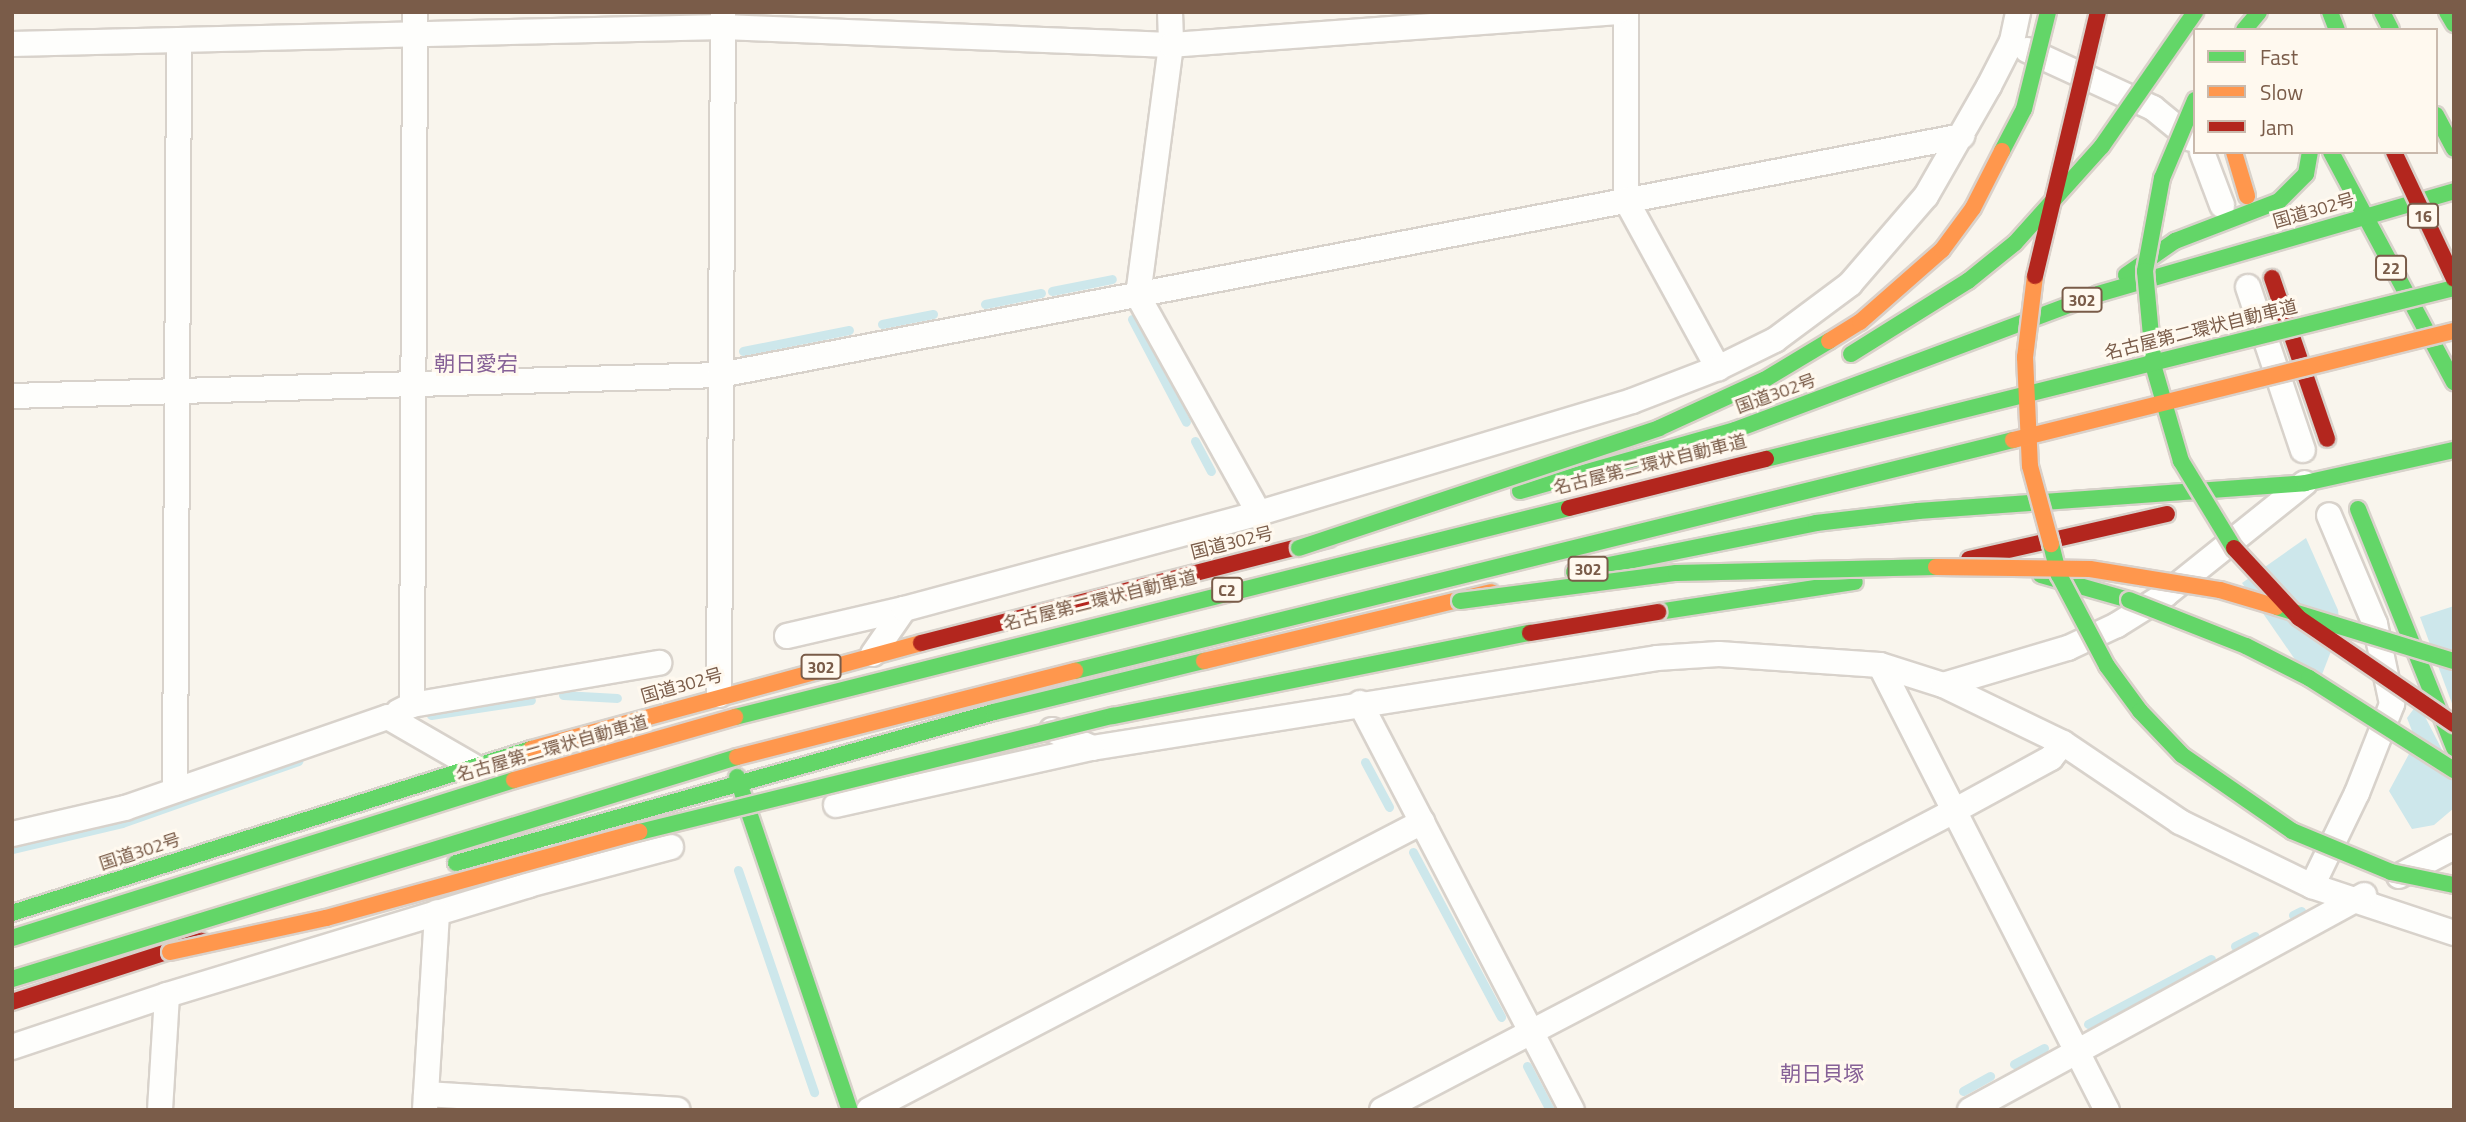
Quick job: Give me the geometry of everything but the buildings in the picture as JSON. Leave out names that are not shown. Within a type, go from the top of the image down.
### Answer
[{"type":"main road","points":[[1659,429],[1813,352],[1870,314],[1942,250],[1973,208],[2024,109],[2048,12]]},
{"type":"main road","points":[[2098,12],[2038,252],[2025,357],[2030,466],[2059,575],[2107,666],[2140,711],[2182,755],[2292,831],[2391,872],[2454,885]]},
{"type":"main road","points":[[1837,361],[1933,305],[2015,243],[2102,146],[2196,12]]},
{"type":"main road","points":[[2246,28],[2260,12],[2267,28]]},
{"type":"main road","points":[[2382,12],[2390,28]]},
{"type":"main road","points":[[2448,12],[2454,24]]},
{"type":"main road","points":[[2193,105],[2162,178],[2145,271],[2154,368],[2180,461],[2224,537],[2299,618],[2454,724]]},
{"type":"main road","points":[[2438,120],[2454,149]]},
{"type":"main road","points":[[2235,154],[2247,196]]},
{"type":"main road","points":[[2098,294],[2175,241],[2279,201],[2306,174],[2310,154]]},
{"type":"main road","name":"22","points":[[2332,154],[2454,382]]},
{"type":"main road","name":"16","points":[[2395,154],[2454,279]]},
{"type":"main road","name":"国道302号","points":[[12,913],[473,766],[719,695],[873,653],[1543,485],[1777,415],[2098,294],[2454,191]]},
{"type":"main road","points":[[2272,278],[2327,439]]},
{"type":"main road","name":"名古屋第二環状自動車道","points":[[12,938],[509,781],[988,649],[2454,288]]},
{"type":"main road","points":[[996,701],[2454,331]]},
{"type":"main road","points":[[988,649],[1659,429],[1812,373]]},
{"type":"main road","name":"302","points":[[12,1002],[576,827],[738,782],[996,701],[1714,540],[1918,511],[2305,483],[2454,450]]},
{"type":"main road","points":[[12,993],[326,918],[755,800],[1113,716],[1437,648],[1914,572],[2305,483]]},
{"type":"main road","points":[[2358,509],[2454,748]]},
{"type":"main road","points":[[1987,566],[2037,574],[2129,600],[2246,646],[2309,678],[2454,770]]},
{"type":"main road","points":[[12,979],[520,820],[778,746],[1509,592],[1608,579],[1761,568],[1987,566],[2145,575],[2220,590],[2454,661]]},
{"type":"main road","points":[[719,695],[738,782],[850,1110]]},
{"type":"main road","points":[[38,886],[259,834]]},
{"type":"street","points":[[1170,12],[1171,45],[1138,296],[1259,513]]},
{"type":"street","points":[[12,44],[179,40],[415,23],[723,20],[1171,45],[1617,12]]},
{"type":"street","points":[[1626,12],[1626,200],[1718,368]]},
{"type":"street","points":[[787,636],[904,609],[1259,513],[1632,401],[1718,368],[1807,319],[1850,284],[1888,243],[1927,195],[1962,136],[2011,41],[2018,12]]},
{"type":"street","points":[[719,695],[723,20]]},
{"type":"street","points":[[412,705],[415,23]]},
{"type":"street","points":[[175,790],[179,40]]},
{"type":"street","points":[[2011,41],[2153,108],[2193,142]]},
{"type":"street","points":[[12,396],[720,375],[1962,136]]},
{"type":"street","points":[[2203,154],[2222,205]]},
{"type":"street","points":[[2248,287],[2303,450]]},
{"type":"street","points":[[1777,415],[1807,319]]},
{"type":"street","points":[[1943,685],[2068,648],[2117,625],[2165,595],[2305,483]]},
{"type":"street","points":[[2312,886],[2363,781],[2392,704],[2375,624],[2329,515]]},
{"type":"street","points":[[873,653],[904,609]]},
{"type":"street","points":[[836,805],[1092,748],[1360,703],[1657,658],[1719,654],[1880,665],[1943,685],[2063,743],[2180,822],[2312,886],[2454,933]]},
{"type":"street","points":[[12,834],[125,808],[388,717],[412,705],[659,663]]},
{"type":"street","points":[[1880,665],[1952,812],[2107,1110]]},
{"type":"street","points":[[996,701],[1031,721],[1092,748]]},
{"type":"street","points":[[1360,703],[1572,1110]]},
{"type":"street","points":[[388,717],[473,766]]},
{"type":"street","points":[[1382,1110],[1952,812],[2051,758],[2063,743]]},
{"type":"street","points":[[869,1110],[1422,822]]},
{"type":"street","points":[[528,885],[576,827]]},
{"type":"street","points":[[12,1047],[167,995],[437,912],[671,847]]},
{"type":"street","points":[[1970,1110],[2079,1054],[2454,847]]},
{"type":"street","points":[[437,912],[426,1102],[677,1110]]},
{"type":"street","points":[[160,1110],[167,995]]},
{"type":"water","points":[[2306,538],[2338,610],[2340,628],[2316,690],[2242,583]]},
{"type":"water","points":[[2454,606],[2454,709],[2420,617]]},
{"type":"water","points":[[2418,703],[2454,773],[2454,808],[2434,825],[2412,829],[2389,791],[2416,741],[2407,718]]},
{"type":"waterway","points":[[1052,291],[1112,279]]},
{"type":"waterway","points":[[985,304],[1041,293]]},
{"type":"waterway","points":[[882,324],[933,314]]},
{"type":"waterway","points":[[1132,319],[1186,422]]},
{"type":"waterway","points":[[743,351],[849,330]]},
{"type":"waterway","points":[[1195,441],[1211,471]]},
{"type":"waterway","points":[[563,695],[617,698]]},
{"type":"waterway","points":[[431,715],[531,700]]},
{"type":"waterway","points":[[12,849],[122,823],[298,761]]},
{"type":"waterway","points":[[1365,762],[1389,807]]},
{"type":"waterway","points":[[1413,852],[1501,1017]]},
{"type":"waterway","points":[[738,870],[814,1092]]},
{"type":"waterway","points":[[2293,915],[2301,911]]},
{"type":"waterway","points":[[2235,946],[2255,936]]},
{"type":"waterway","points":[[2088,1024],[2211,959]]},
{"type":"waterway","points":[[2014,1064],[2044,1048]]},
{"type":"waterway","points":[[1527,1066],[1550,1110]]},
{"type":"waterway","points":[[1963,1091],[1990,1076]]},
{"type":"traffic: fast","points":[[2002,151],[2024,109],[2048,12]]},
{"type":"traffic: fast","points":[[1851,354],[1968,281],[2015,243],[2102,146],[2195,12]]},
{"type":"traffic: fast","points":[[2246,28],[2259,12]]},
{"type":"traffic: fast","points":[[2330,12],[2336,28]]},
{"type":"traffic: fast","points":[[2382,12],[2390,28]]},
{"type":"traffic: fast","points":[[2447,12],[2454,24]]},
{"type":"traffic: fast","points":[[2193,105],[2162,178],[2145,271],[2154,368],[2181,461],[2234,548]]},
{"type":"traffic: fast","points":[[2438,119],[2454,149]]},
{"type":"traffic: fast","points":[[2126,275],[2175,241],[2279,201],[2306,174],[2310,154]]},
{"type":"traffic: fast","points":[[2332,154],[2454,382]]},
{"type":"traffic: fast","points":[[1520,491],[1735,430],[2098,294],[2454,191]]},
{"type":"traffic: fast","points":[[1766,459],[2454,288]]},
{"type":"traffic: fast","points":[[1299,548],[1659,428],[1764,380],[1829,341]]},
{"type":"traffic: fast","points":[[1075,671],[2013,440]]},
{"type":"traffic: fast","points":[[1574,572],[1816,523],[1918,511],[2305,483],[2454,450]]},
{"type":"traffic: fast","points":[[735,717],[1569,508]]},
{"type":"traffic: fast","points":[[2358,509],[2454,748]]},
{"type":"traffic: fast","points":[[2051,544],[2059,575],[2107,666],[2140,711],[2182,755],[2292,831],[2391,872],[2454,885]]},
{"type":"traffic: fast","points":[[1460,601],[1676,573],[1936,567]]},
{"type":"traffic: fast","points":[[2041,575],[2129,600]]},
{"type":"traffic: fast","points":[[1658,612],[1855,582]]},
{"type":"traffic: fast","points":[[2129,600],[2246,646],[2309,678],[2454,770]]},
{"type":"traffic: fast","points":[[2277,607],[2454,661]]},
{"type":"traffic: fast","points":[[639,832],[1113,716],[1530,633]]},
{"type":"traffic: fast","points":[[456,863],[994,712],[1204,661]]},
{"type":"traffic: fast","points":[[12,913],[531,749]]},
{"type":"traffic: fast","points":[[12,979],[737,757]]},
{"type":"traffic: fast","points":[[737,777],[850,1110]]},
{"type":"traffic: fast","points":[[12,938],[514,780]]},
{"type":"traffic: slow","points":[[1829,341],[1860,322],[1942,250],[1973,208],[2002,151]]},
{"type":"traffic: slow","points":[[2235,154],[2247,196]]},
{"type":"traffic: slow","points":[[2035,276],[2025,357],[2030,466],[2051,544]]},
{"type":"traffic: slow","points":[[2013,440],[2454,331]]},
{"type":"traffic: slow","points":[[1936,567],[2090,569],[2220,590],[2277,607]]},
{"type":"traffic: slow","points":[[1204,661],[1491,592]]},
{"type":"traffic: slow","points":[[531,749],[921,643]]},
{"type":"traffic: slow","points":[[737,757],[1075,671]]},
{"type":"traffic: slow","points":[[514,780],[735,717]]},
{"type":"traffic: slow","points":[[170,952],[326,918],[639,832]]},
{"type":"traffic: jam","points":[[2035,276],[2098,12]]},
{"type":"traffic: jam","points":[[2395,154],[2454,279]]},
{"type":"traffic: jam","points":[[2272,278],[2327,439]]},
{"type":"traffic: jam","points":[[1569,508],[1766,459]]},
{"type":"traffic: jam","points":[[1969,559],[2167,514]]},
{"type":"traffic: jam","points":[[921,643],[1329,539]]},
{"type":"traffic: jam","points":[[2234,548],[2299,618],[2454,724]]},
{"type":"traffic: jam","points":[[1530,633],[1658,612]]},
{"type":"traffic: jam","points":[[12,1002],[201,941]]},
{"type":"district","name":"朝日愛宕","points":[[476,363]]},
{"type":"district","name":"朝日貝塚","points":[[1822,1073]]}]
